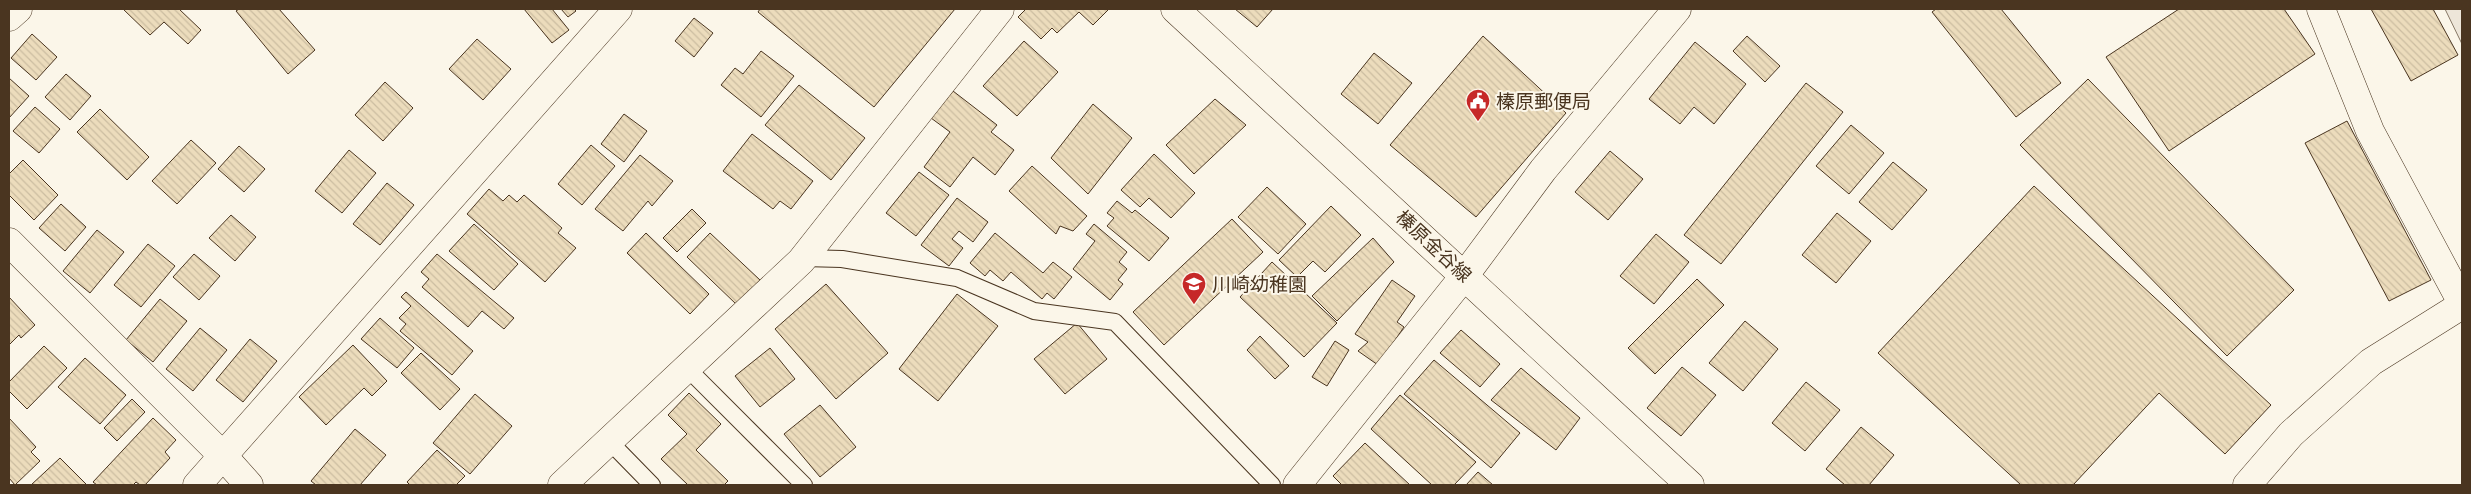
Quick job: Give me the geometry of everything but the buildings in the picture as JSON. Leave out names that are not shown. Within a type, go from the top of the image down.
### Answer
[{"type":"street","points":[[9,17],[18,9]]},
{"type":"street","points":[[197,485],[224,457],[618,9]]},
{"type":"street","points":[[562,485],[803,258],[1000,9]]},
{"type":"street","name":"榛原金谷線","points":[[1175,9],[1466,275],[1690,485]]},
{"type":"street","points":[[1298,485],[1466,275],[1543,170],[1677,9]]},
{"type":"street","points":[[2247,485],[2291,434],[2371,362],[2462,304],[2370,131],[2321,9]]},
{"type":"street","points":[[9,242],[224,457],[249,485]]},
{"type":"lane","points":[[803,258],[842,259],[957,278],[1034,311],[1115,322],[1272,485]]},
{"type":"lane","points":[[687,368],[804,485]]},
{"type":"lane","points":[[609,441],[652,485]]},
{"type":"shaded area","points":[[2445,9],[2462,9],[2462,44]]},
{"type":"place","name":"榛原郵便局","points":[[1478,122]]},
{"type":"place","name":"川崎幼稚園","points":[[1194,305]]}]
